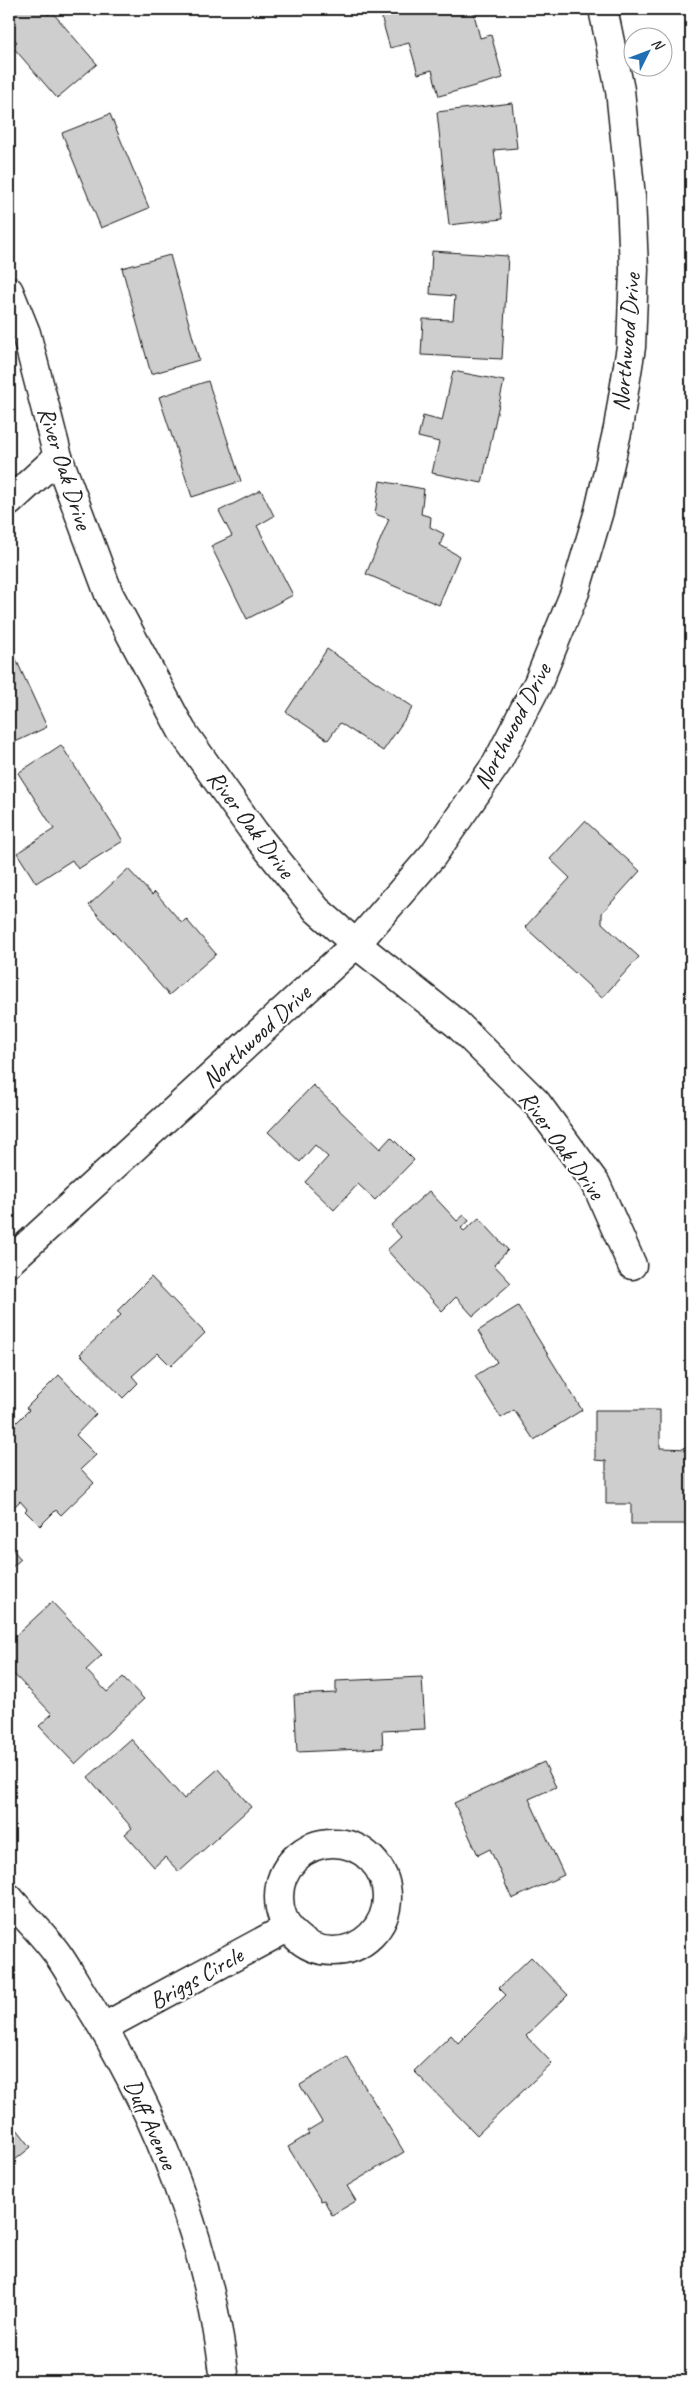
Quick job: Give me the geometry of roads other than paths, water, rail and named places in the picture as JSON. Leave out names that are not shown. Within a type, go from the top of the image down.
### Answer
[{"type":"street","name":"Northwood Drive","points":[[9,1262],[356,944],[433,855],[497,763],[538,684],[575,592],[599,510],[618,428],[631,347],[634,269],[631,197],[620,90],[603,9]]},
{"type":"street","name":"River Oak Drive","points":[[9,291],[26,333],[58,457],[109,594],[182,731],[254,832],[317,910],[356,944],[457,1024],[536,1102],[596,1184],[632,1266]]},
{"type":"street","points":[[9,502],[58,457]]},
{"type":"street","name":"Duff Avenue","points":[[9,1898],[56,1952],[104,2027],[143,2101],[180,2190],[205,2274],[225,2381]]},
{"type":"street","name":"Briggs Circle","points":[[104,2027],[287,1928]]}]
